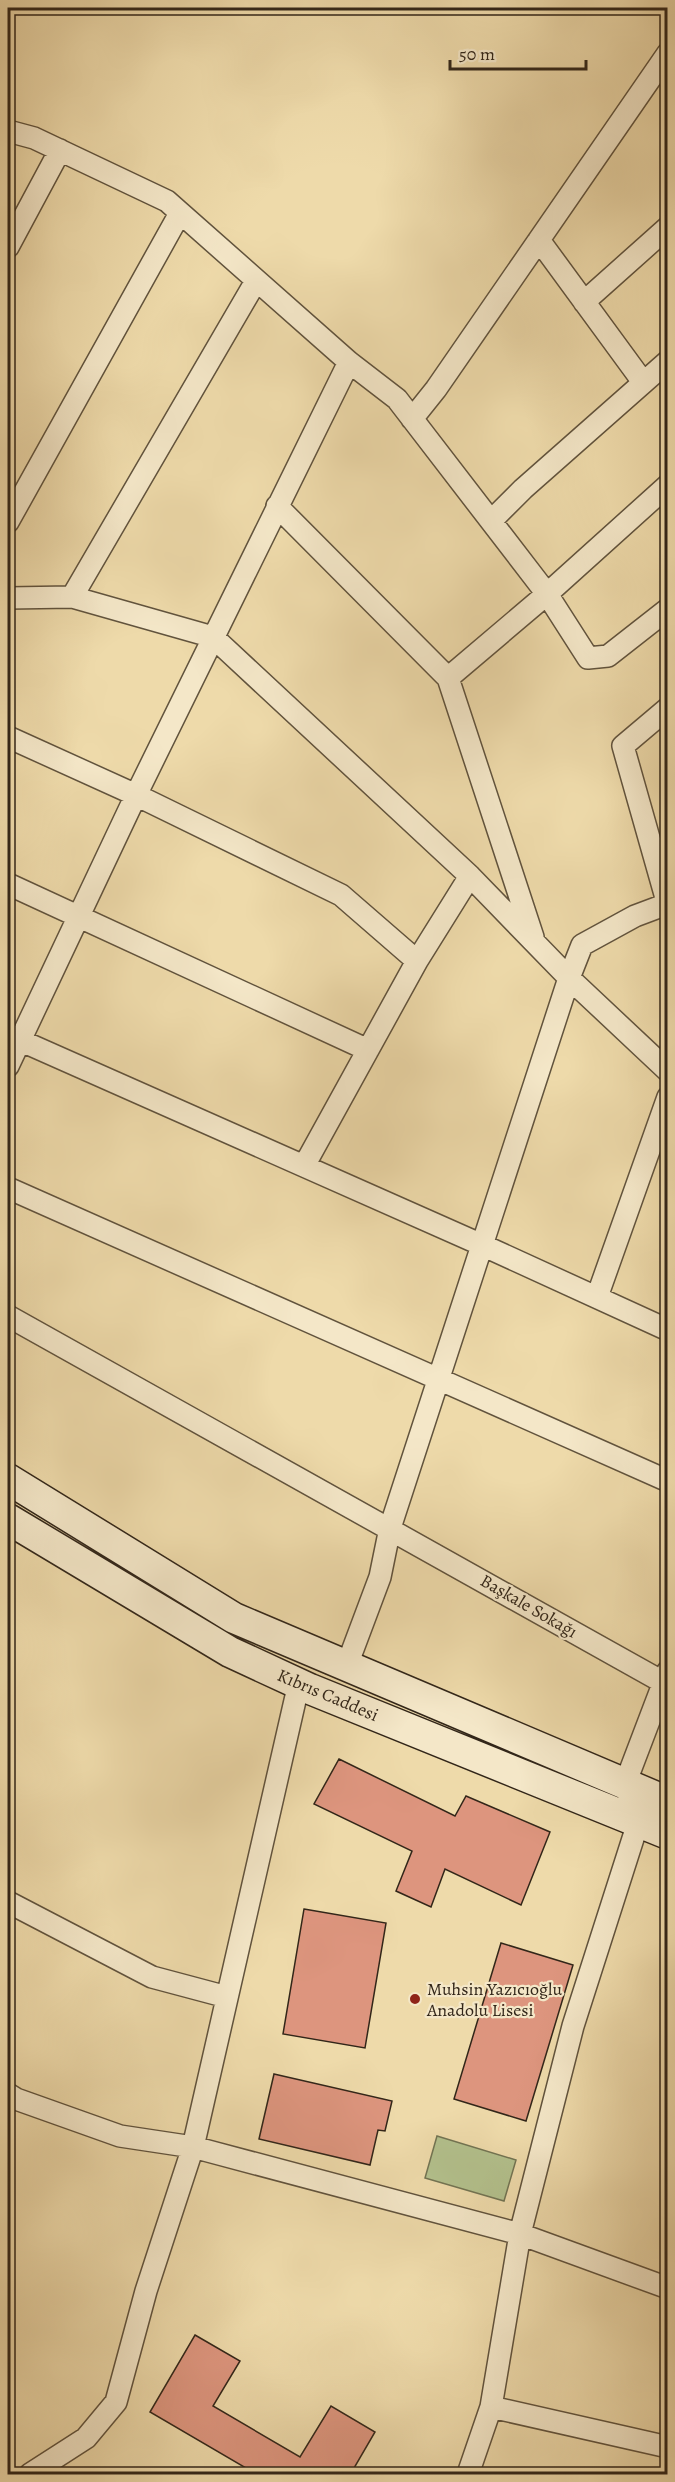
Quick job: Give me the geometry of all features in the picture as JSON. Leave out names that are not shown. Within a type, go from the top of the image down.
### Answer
[{"type":"main road","points":[[8,1479],[234,1618],[668,1802]]},
{"type":"main road","name":"Kıbrıs Caddesi","points":[[8,1519],[230,1652],[298,1683],[668,1834]]},
{"type":"street","points":[[412,418],[436,389],[668,53]]},
{"type":"street","points":[[8,131],[34,138],[167,201],[349,362],[397,399],[547,594],[588,658],[608,656],[668,609]]},
{"type":"street","points":[[8,247],[60,150]]},
{"type":"street","points":[[8,522],[180,213]]},
{"type":"street","points":[[584,302],[668,227]]},
{"type":"street","points":[[539,240],[644,382]]},
{"type":"street","points":[[72,597],[256,281]]},
{"type":"street","points":[[490,521],[668,361]]},
{"type":"street","points":[[8,1066],[14,1037],[78,916],[349,362]]},
{"type":"street","points":[[448,678],[547,594],[668,485]]},
{"type":"street","points":[[277,506],[448,678],[535,944]]},
{"type":"street","points":[[8,598],[72,597],[213,637],[470,876],[569,978],[668,1071]]},
{"type":"street","points":[[347,1665],[380,1577],[390,1528],[569,978],[582,945],[635,916],[667,905],[661,853],[623,746],[668,708]]},
{"type":"street","points":[[8,737],[136,795],[340,895],[417,961]]},
{"type":"street","points":[[304,1166],[417,961],[470,876]]},
{"type":"street","points":[[8,884],[368,1050]]},
{"type":"street","points":[[14,1037],[668,1330]]},
{"type":"street","points":[[597,1298],[668,1097]]},
{"type":"street","points":[[8,1188],[438,1381],[668,1481]]},
{"type":"street","name":"Başkale Sokağı","points":[[8,1316],[666,1680]]},
{"type":"street","points":[[468,2475],[491,2407],[520,2234],[573,2026],[638,1823],[625,1784],[666,1680]]},
{"type":"street","points":[[30,2475],[86,2438],[116,2402],[146,2291],[193,2147],[298,1683]]},
{"type":"street","points":[[8,1902],[152,1977],[227,1997]]},
{"type":"street","points":[[8,2094],[16,2099],[120,2136],[193,2147],[520,2234],[668,2288]]},
{"type":"street","points":[[491,2407],[668,2447]]},
{"type":"green space","points":[[437,2136],[516,2160],[504,2201],[425,2178]]},
{"type":"building","points":[[339,1759],[455,1816],[466,1796],[550,1832],[521,1905],[445,1869],[431,1907],[396,1891],[412,1851],[314,1804]]},
{"type":"building","points":[[304,1909],[386,1923],[365,2048],[283,2034]]},
{"type":"building","points":[[501,1943],[573,1965],[526,2121],[454,2099]]},
{"type":"building","points":[[274,2074],[392,2101],[385,2131],[378,2130],[370,2165],[259,2139]]},
{"type":"building","points":[[195,2335],[240,2361],[213,2406],[300,2457],[331,2406],[375,2432],[350,2475],[258,2475],[150,2412]]},
{"type":"place","name":"Muhsin Yazıcıoğlu Anadolu Lisesi","points":[[415,1999]]}]
